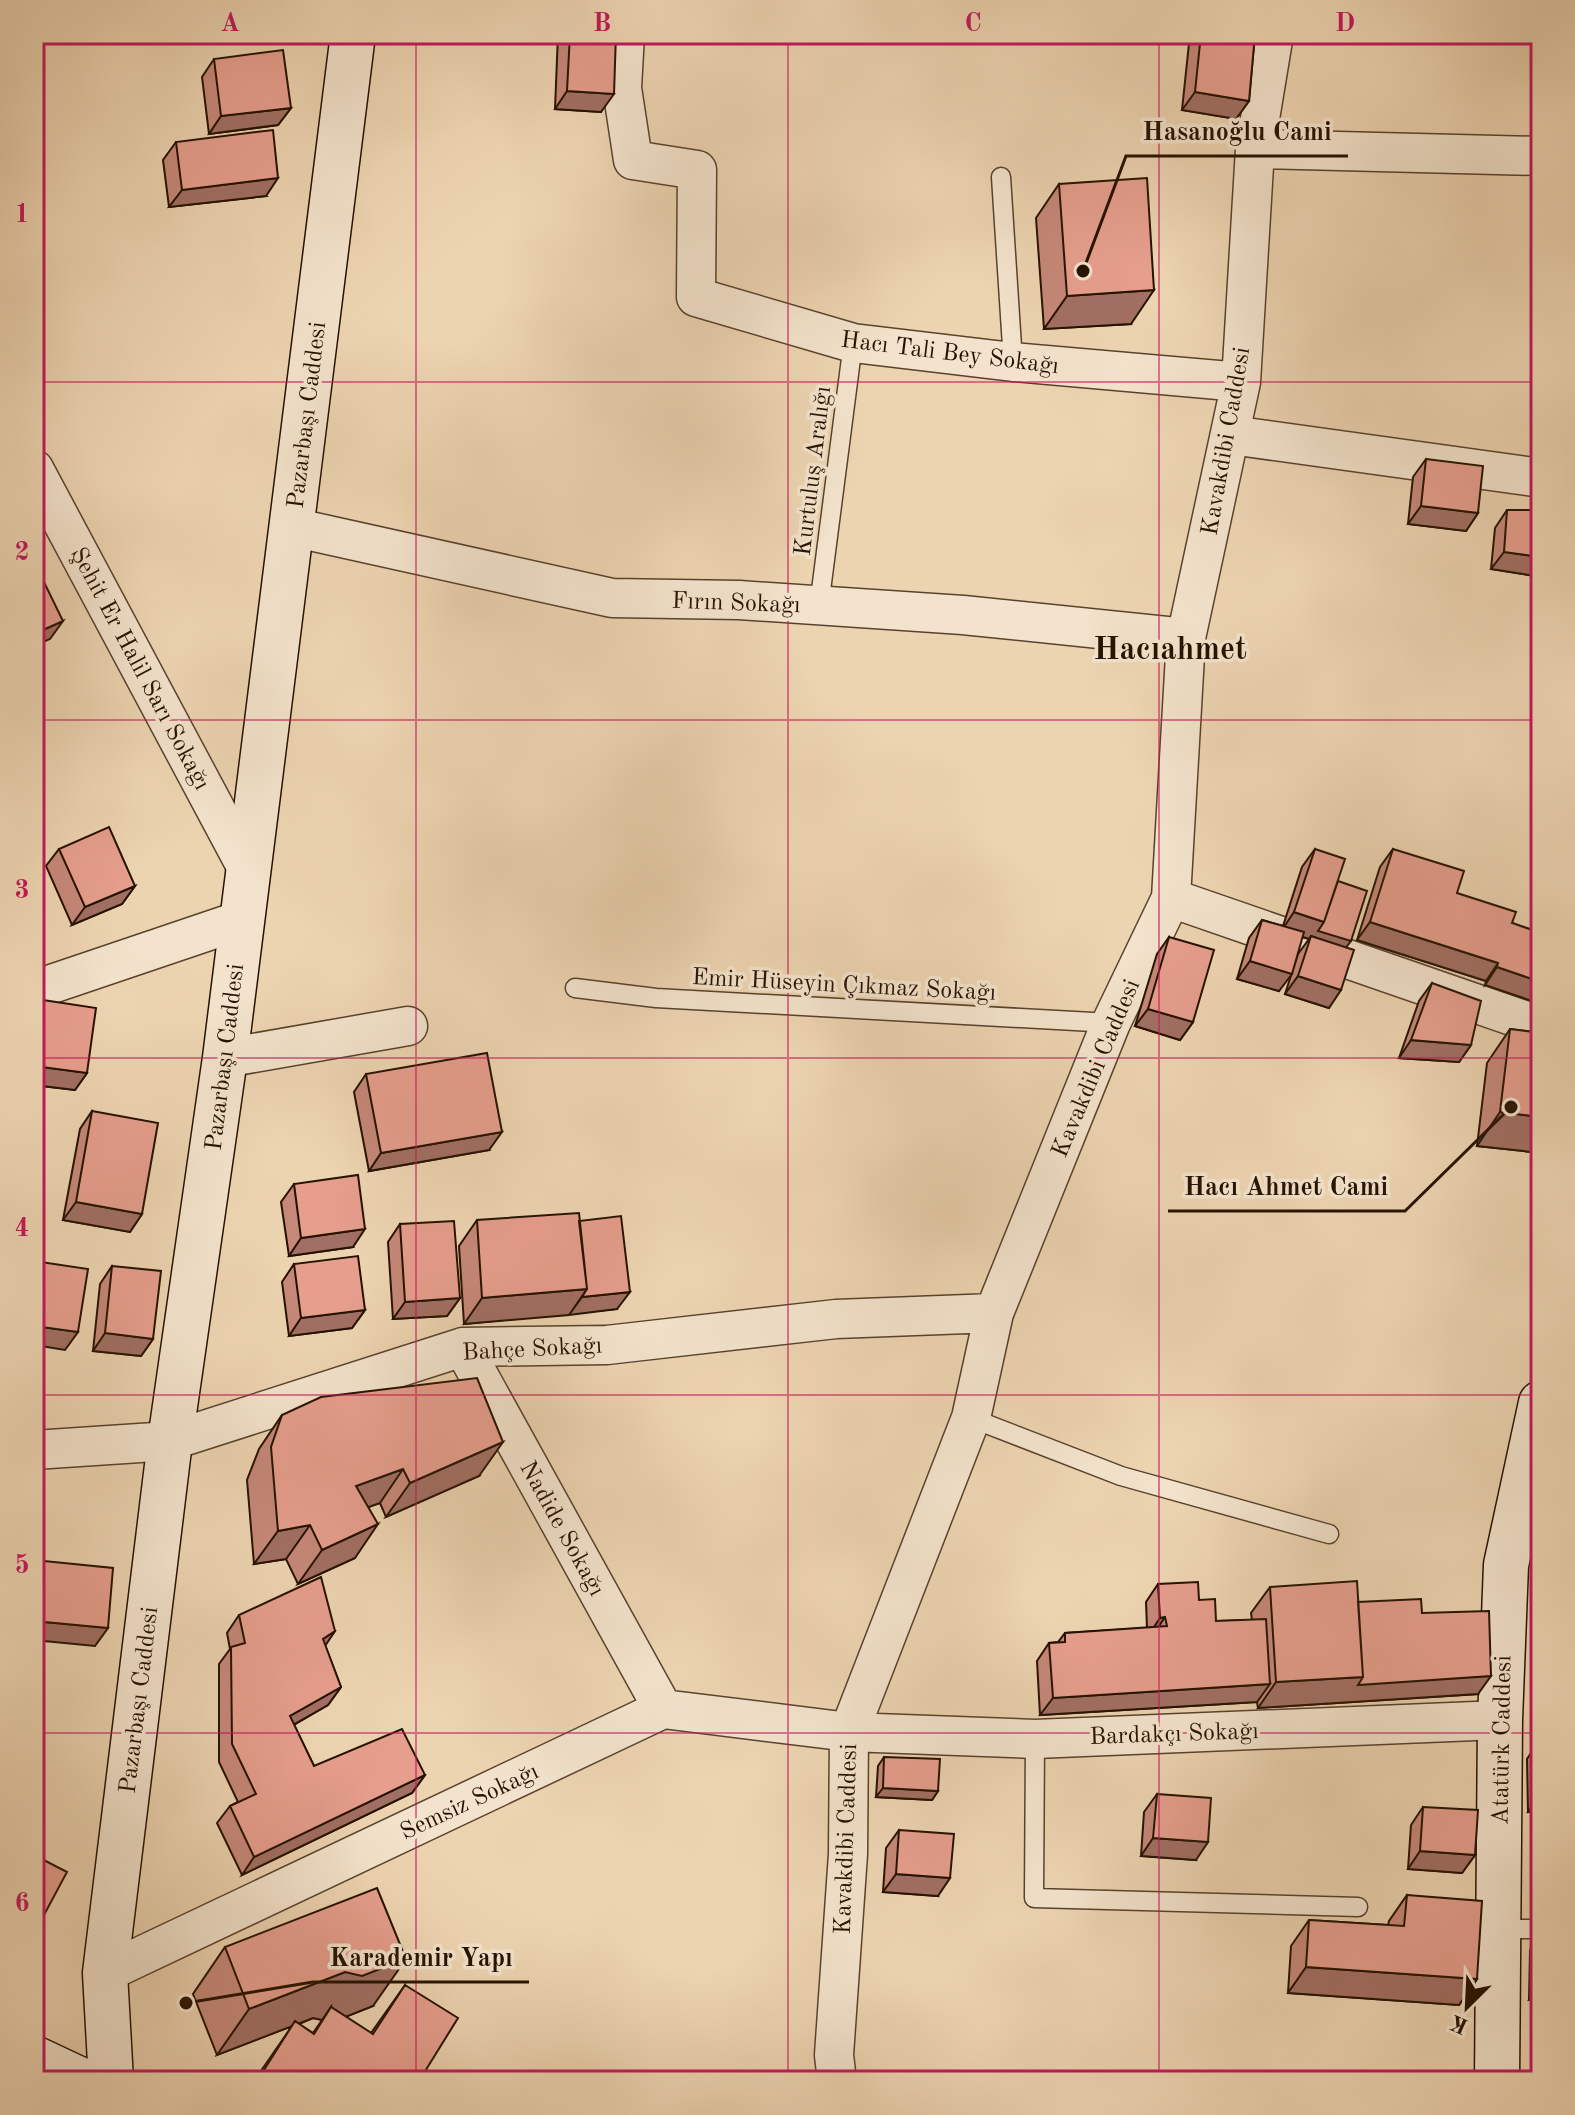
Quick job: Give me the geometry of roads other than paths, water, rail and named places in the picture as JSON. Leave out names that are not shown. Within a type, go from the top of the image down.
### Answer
[{"type":"street","name":"Pazarbaşı Caddesi","points":[[111,2081],[105,1973],[170,1441],[225,1058],[353,34]]},
{"type":"street","name":"Hacı Tali Bey Sokağı","points":[[625,34],[622,88],[633,160],[697,170],[696,297],[853,343],[1013,362],[1241,382]]},
{"type":"street","name":"Kavakdibi Caddesi","points":[[837,2081],[834,2055],[848,1854],[849,1732],[971,1418],[994,1313],[1111,1023],[1171,898],[1186,638],[1241,382],[1255,149],[1274,34]]},
{"type":"street","points":[[1255,149],[1541,156]]},
{"type":"street","points":[[1231,435],[1541,478]]},
{"type":"street","name":"Şehit Er Halil Sarı Sokağı","points":[[34,469],[247,868]]},
{"type":"street","name":"Fırın Sokağı","points":[[292,527],[612,598],[963,615],[1186,638]]},
{"type":"street","points":[[1171,898],[1541,1026]]},
{"type":"street","points":[[34,990],[241,920]]},
{"type":"street","points":[[225,1058],[408,1026]]},
{"type":"street","name":"Bahçe Sokağı","points":[[34,1450],[170,1441],[463,1347],[607,1345],[836,1319],[994,1313]]},
{"type":"street","name":"Nadide Sokağı","points":[[463,1347],[663,1709]]},
{"type":"street","name":"Atatürk Caddesi","points":[[1497,2081],[1500,1720],[1506,1565],[1539,1424]]},
{"type":"street","points":[[663,1709],[849,1732]]},
{"type":"street","name":"Semsiz Sokağı","points":[[105,1973],[663,1709]]},
{"type":"street","name":"Bardakçı Sokağı","points":[[849,1732],[1035,1739],[1500,1720]]},
{"type":"street","points":[[34,2058],[83,2081]]},
{"type":"lane","points":[[1001,177],[1013,362]]},
{"type":"lane","name":"Kurtuluş Aralığı","points":[[819,606],[853,343]]},
{"type":"lane","name":"Emir Hüseyin Çıkmaz Sokağı","points":[[575,988],[656,998],[1111,1023]]},
{"type":"lane","points":[[971,1418],[1121,1476],[1329,1534]]},
{"type":"lane","points":[[1035,1739],[1034,1898],[1358,1907]]},
{"type":"lane","points":[[1498,1929],[1541,1929]]},
{"type":"place","name":"Hasanoğlu Cami","points":[[1083,271]]},
{"type":"place","name":"Hacı Ahmet Cami","points":[[1511,1107]]},
{"type":"place","name":"Karademir Yapı","points":[[186,2003]]},
{"type":"district","name":"Hacıahmet","points":[[1170,648]]}]
